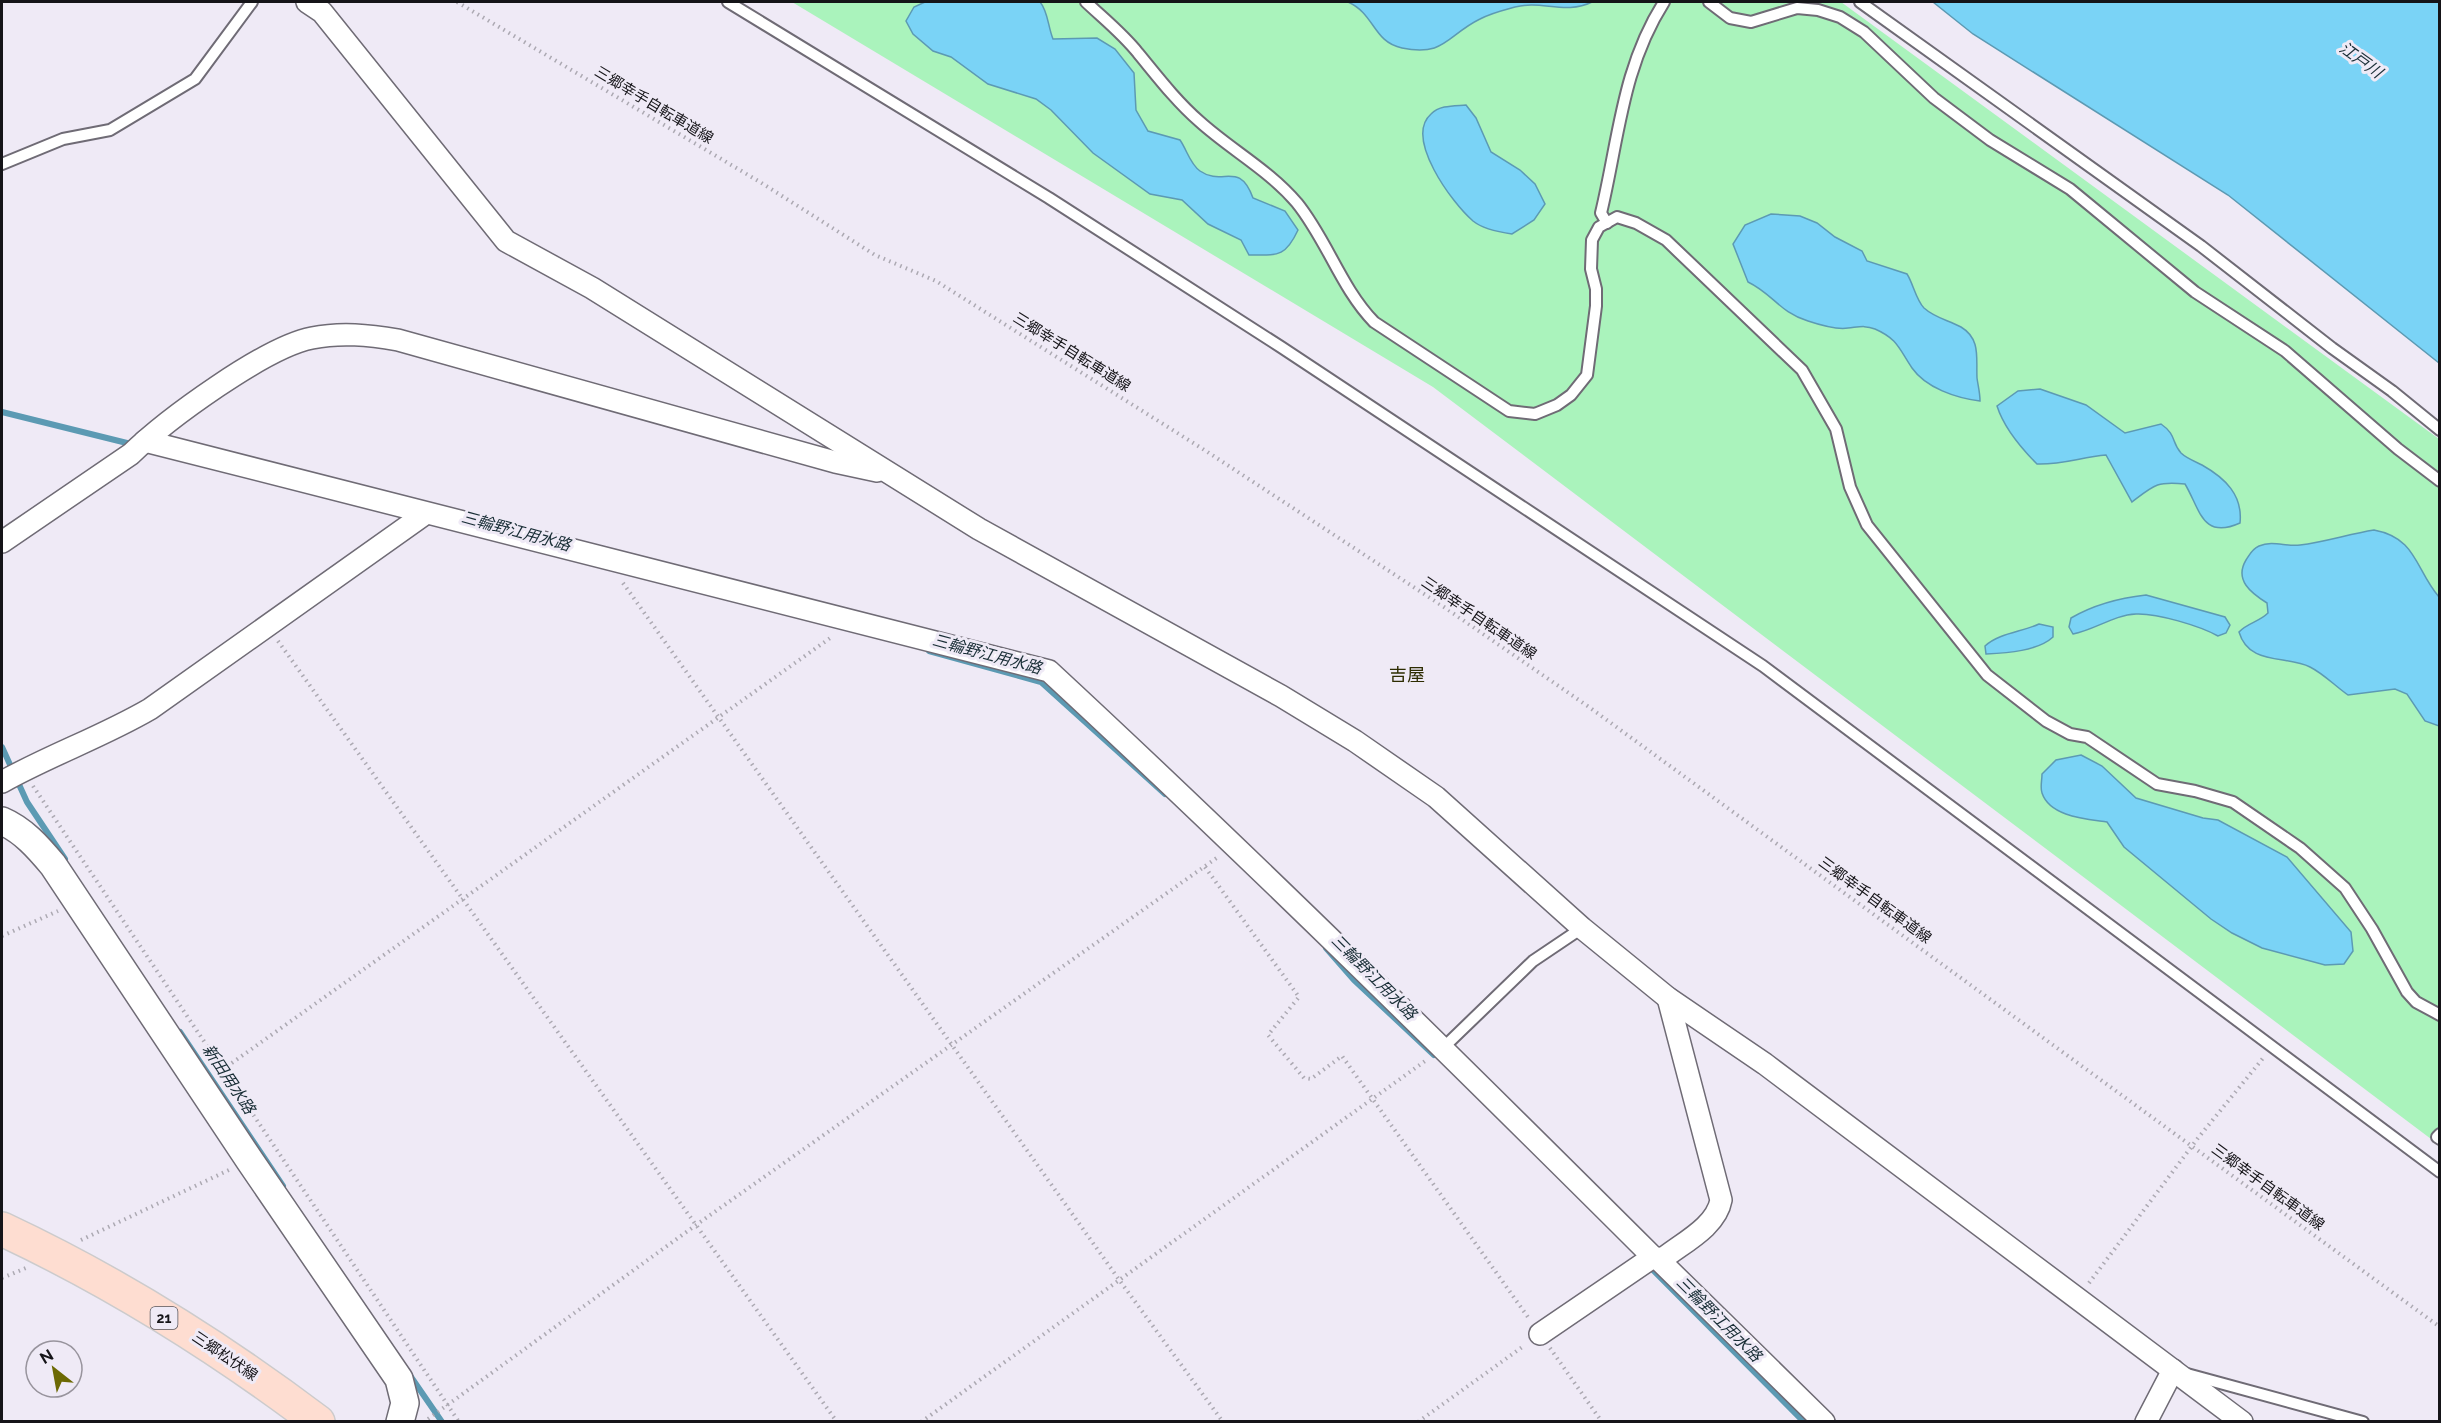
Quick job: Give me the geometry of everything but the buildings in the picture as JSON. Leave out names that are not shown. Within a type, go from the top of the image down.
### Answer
[{"type":"main road","name":"三郷松伏線","points":[[2,1228],[54,1253],[189,1332],[318,1422]]},
{"type":"street","points":[[307,2],[322,12],[506,241],[592,288],[889,473],[1081,587],[1281,696],[1355,741],[1436,797],[1582,928],[1668,998],[1765,1064],[2242,1422]]},
{"type":"street","points":[[2,542],[131,454],[145,441],[233,377],[272,353],[309,338],[369,335],[398,340],[835,462],[889,473]]},
{"type":"street","points":[[145,441],[425,514],[856,620],[1048,671],[1232,844],[1443,1048],[1824,1422]]},
{"type":"street","points":[[2,782],[150,709],[425,514]]},
{"type":"street","points":[[2,821],[13,826],[36,845],[78,902],[249,1161],[399,1379],[405,1403],[400,1422]]},
{"type":"street","points":[[1540,1334],[1658,1258],[1718,1213],[1721,1200],[1668,998]]},
{"type":"street","points":[[2146,1422],[2173,1370]]},
{"type":"lane","points":[[2,164],[63,139],[110,130],[195,79],[252,2]]},
{"type":"lane","points":[[728,2],[1058,204],[1281,347],[1763,666],[2439,1172]]},
{"type":"lane","points":[[1086,2],[1138,52],[1152,72],[1198,121],[1266,172],[1295,201],[1310,220],[1359,307],[1374,322],[1509,411],[1535,414],[1557,405],[1571,395],[1587,375],[1596,306],[1596,289],[1591,269],[1592,240],[1599,227],[1617,217],[1636,223],[1666,240],[1802,370],[1836,429],[1850,487],[1867,525],[1987,675],[2046,721],[2070,734],[2087,737],[2149,780],[2233,802],[2300,848],[2345,888],[2372,929],[2407,992],[2416,1002],[2439,1015]]},
{"type":"lane","points":[[1607,223],[1601,213],[1634,60],[1648,27],[1664,2]]},
{"type":"lane","points":[[1709,2],[1730,18],[1751,22],[1807,5],[1840,17],[1864,32],[1934,98],[1990,140],[2070,189],[2195,292],[2285,351],[2398,449],[2439,481]]},
{"type":"lane","points":[[1860,2],[2201,246],[2332,348],[2392,391],[2439,430]]},
{"type":"lane","points":[[1443,1048],[1533,962],[1582,928]]},
{"type":"lane","points":[[2439,1134],[2437,1137],[2439,1139]]},
{"type":"lane","points":[[2173,1370],[2363,1422]]},
{"type":"path","name":"三郷幸手自転車道線","points":[[457,2],[760,182],[875,255],[936,281],[1206,451],[1444,608],[1598,714],[2439,1327]]},
{"type":"path","points":[[605,558],[1223,1422]]},
{"type":"path","points":[[222,1070],[462,902],[856,620]]},
{"type":"path","points":[[268,625],[462,902],[837,1422]]},
{"type":"path","points":[[23,770],[459,1422]]},
{"type":"path","points":[[428,1419],[696,1225],[1205,867],[1232,844]]},
{"type":"path","points":[[1205,867],[1299,997],[1268,1035],[1304,1077],[1311,1079],[1342,1056],[1602,1422]]},
{"type":"path","points":[[2,936],[78,902]]},
{"type":"path","points":[[921,1422],[1443,1048]]},
{"type":"path","points":[[2077,1298],[2192,1146],[2266,1055]]},
{"type":"path","points":[[54,1253],[249,1161]]},
{"type":"path","points":[[1418,1422],[1540,1334]]},
{"type":"green space","points":[[792,2],[1841,2],[2439,439],[2439,1145],[1433,387]]},
{"type":"water","points":[[925,2],[1040,2],[1045,10],[1053,39],[1097,38],[1115,49],[1134,73],[1136,110],[1148,131],[1180,140],[1191,161],[1200,171],[1216,177],[1236,177],[1248,187],[1253,198],[1285,211],[1298,230],[1289,246],[1279,253],[1249,255],[1241,240],[1208,224],[1182,200],[1150,194],[1093,153],[1051,110],[1036,99],[988,84],[951,57],[933,51],[913,34],[906,21],[914,7]]},
{"type":"water","points":[[1348,2],[1592,2],[1573,7],[1525,5],[1506,9],[1469,25],[1437,47],[1416,50],[1392,45],[1379,34],[1364,13]]},
{"type":"water","name":"江戸川","points":[[1933,2],[2439,2],[2439,363],[2228,195],[1973,34]]},
{"type":"water","points":[[1466,105],[1476,118],[1491,152],[1520,170],[1535,184],[1545,204],[1534,220],[1512,234],[1486,228],[1473,221],[1443,186],[1427,154],[1423,138],[1424,125],[1431,114],[1443,107]]},
{"type":"water","points":[[1771,214],[1800,216],[1817,223],[1835,237],[1862,251],[1867,261],[1907,274],[1924,308],[1937,317],[1961,327],[1972,337],[1976,350],[1980,401],[1952,395],[1925,381],[1912,368],[1897,345],[1883,333],[1868,327],[1838,328],[1808,321],[1790,313],[1748,282],[1733,244],[1745,225]]},
{"type":"water","points":[[2040,389],[2086,405],[2125,433],[2161,424],[2172,435],[2181,453],[2210,470],[2231,488],[2239,504],[2240,523],[2217,528],[2210,525],[2199,512],[2185,484],[2168,483],[2156,486],[2132,502],[2106,455],[2037,464],[2014,437],[1997,406],[2018,391]]},
{"type":"water","points":[[2374,530],[2388,534],[2407,547],[2439,597],[2439,726],[2425,721],[2407,694],[2395,689],[2348,695],[2310,667],[2269,658],[2251,650],[2244,643],[2239,632],[2268,613],[2267,603],[2255,595],[2243,580],[2243,567],[2251,552],[2264,544],[2309,544]]},
{"type":"water","points":[[2146,595],[2225,617],[2230,625],[2226,633],[2218,636],[2178,621],[2136,614],[2120,617],[2073,634],[2069,627],[2071,618],[2098,605]]},
{"type":"water","points":[[2039,624],[2053,627],[2053,637],[2047,642],[2022,650],[1986,654],[1985,646],[1991,642],[2004,635]]},
{"type":"water","points":[[2081,755],[2102,766],[2136,798],[2203,818],[2218,820],[2287,857],[2351,932],[2353,951],[2344,964],[2325,965],[2262,948],[2232,933],[2211,919],[2124,847],[2107,822],[2080,818],[2053,807],[2042,793],[2042,774],[2056,760]]},
{"type":"waterway","name":"三輪野江用水路","points":[[2,412],[135,445]]},
{"type":"waterway","name":"三輪野江用水路","points":[[929,651],[1041,682],[1165,794]]},
{"type":"waterway","name":"新田用水路","points":[[2,747],[27,802],[65,859]]},
{"type":"waterway","name":"三輪野江用水路","points":[[1326,948],[1354,980],[1434,1055]]},
{"type":"waterway","name":"新田用水路","points":[[180,1032],[283,1186]]},
{"type":"waterway","name":"三輪野江用水路","points":[[1649,1266],[1804,1422]]},
{"type":"waterway","name":"新田用水路","points":[[409,1374],[442,1422]]},
{"type":"district","name":"吉屋","points":[[1407,674]]}]
